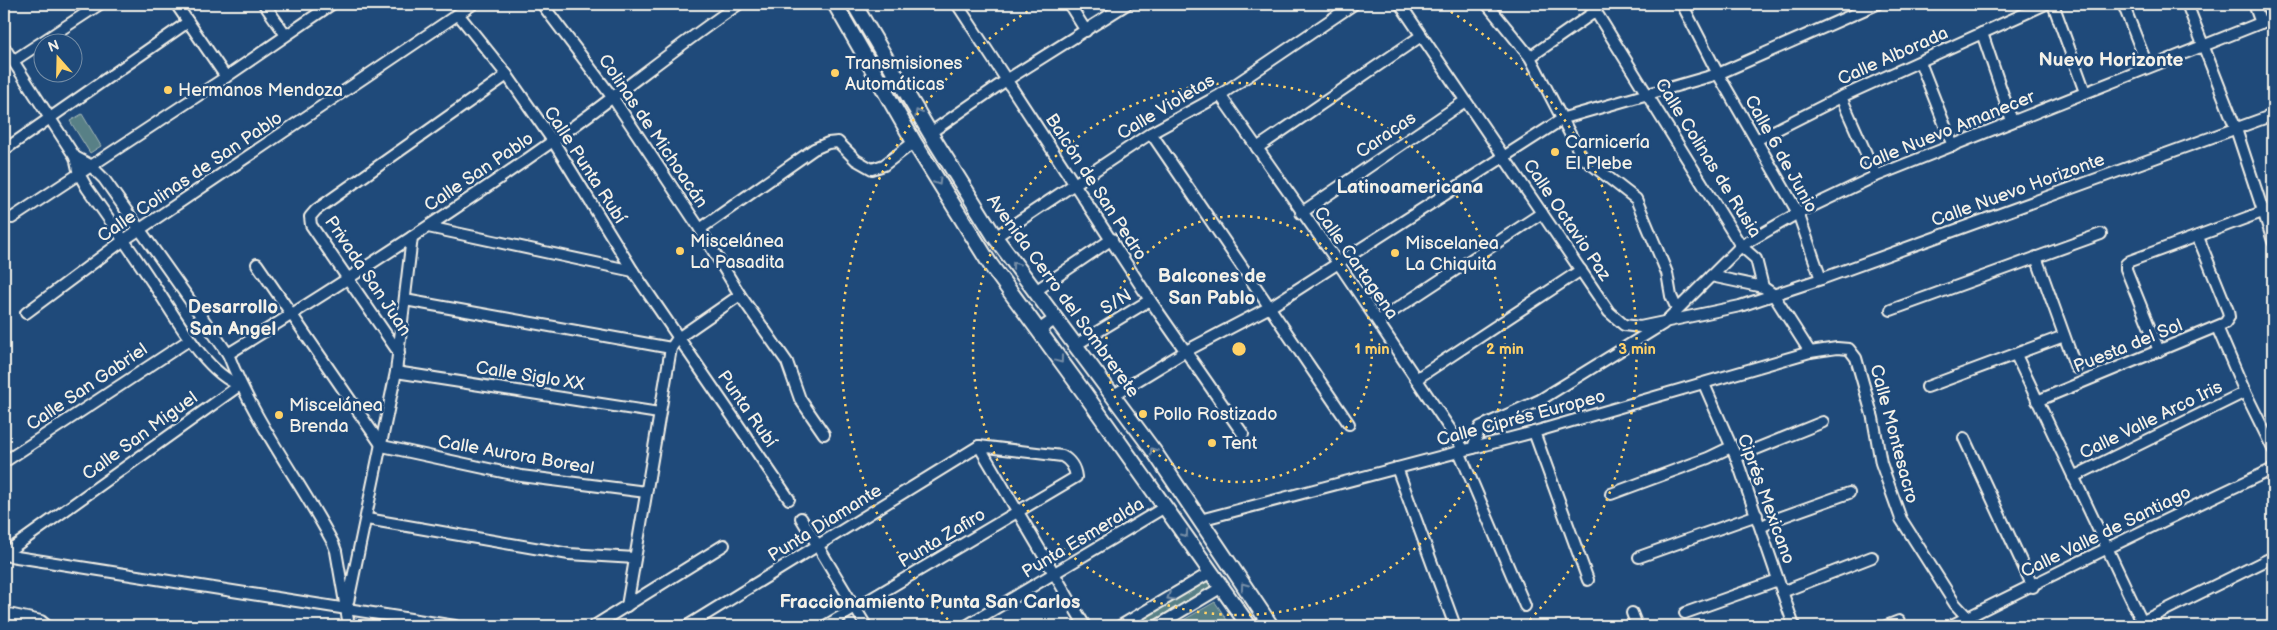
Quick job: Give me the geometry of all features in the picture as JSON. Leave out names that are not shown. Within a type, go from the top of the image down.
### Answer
[{"type":"main road","points":[[835,4],[914,142],[990,264],[1250,626]]},
{"type":"main road","name":"Avenida Cerro del Sombrerete","points":[[854,4],[930,133],[995,237],[1153,450],[1271,626]]},
{"type":"street","points":[[13,61],[100,4]]},
{"type":"street","points":[[176,4],[226,77]]},
{"type":"street","points":[[264,4],[286,35]]},
{"type":"street","points":[[12,218],[226,77],[332,4]]},
{"type":"street","name":"Calle Colinas de San Pablo","points":[[26,313],[124,240],[142,230],[473,4]]},
{"type":"street","name":"Colinas de Michoacán","points":[[542,4],[613,98],[700,229],[740,295],[787,362],[791,370],[793,385],[800,399],[824,434]]},
{"type":"street","name":"Calle San Pablo","points":[[228,354],[428,227],[613,98],[675,47],[739,4]]},
{"type":"street","name":"Balcón de San Pedro","points":[[957,4],[1150,300],[1243,434]]},
{"type":"street","points":[[1068,4],[1086,31]]},
{"type":"street","points":[[930,133],[1006,81],[1126,4]]},
{"type":"street","name":"Calle Violetas","points":[[995,237],[1076,185],[1151,133],[1220,95],[1354,4]]},
{"type":"street","name":"Calle Octavio Paz","points":[[1400,4],[1609,312],[1624,325],[1640,327],[1663,324],[1740,306],[1773,294]]},
{"type":"street","points":[[1488,4],[1530,57],[1582,156],[1636,199],[1667,273],[1671,296],[1677,309]]},
{"type":"street","name":"Calle 6 de Junio","points":[[1682,4],[1718,74],[1798,213],[1821,279]]},
{"type":"street","points":[[1112,396],[1186,351],[1270,307],[1563,119],[1718,74],[1856,8],[1876,4]]},
{"type":"street","name":"Calle Alborada","points":[[1756,140],[1841,97],[2046,4]]},
{"type":"street","points":[[2053,4],[2085,92]]},
{"type":"street","points":[[2123,4],[2148,67]]},
{"type":"street","points":[[2187,4],[2269,209],[2273,241]]},
{"type":"street","points":[[2254,4],[2262,23]]},
{"type":"street","points":[[1530,57],[1593,7]]},
{"type":"street","name":"Calle Colinas de Rusia","points":[[1593,7],[1741,246],[1756,259],[1763,287]]},
{"type":"street","name":"Calle Punta Rubí","points":[[458,14],[507,75],[553,141],[633,271],[678,338]]},
{"type":"street","name":"Calle Nuevo Amanecer","points":[[1663,324],[1741,246],[1798,213],[1876,176],[2273,18]]},
{"type":"street","points":[[4,150],[188,22]]},
{"type":"street","points":[[1982,33],[2012,121]]},
{"type":"street","points":[[1257,148],[1421,36]]},
{"type":"street","points":[[4,47],[75,157],[79,174],[173,313],[189,340],[224,378],[240,385]]},
{"type":"street","points":[[1920,62],[1953,146]]},
{"type":"street","name":"Privada San Juan","points":[[400,353],[347,278],[312,225],[310,217],[316,210],[507,75]]},
{"type":"street","name":"Calle Cartagena","points":[[1220,95],[1338,263],[1465,450],[1525,606]]},
{"type":"street","points":[[1841,97],[1876,176]]},
{"type":"street","name":"Caracas","points":[[1301,212],[1465,101]]},
{"type":"street","name":"Calle Nuevo Horizonte","points":[[1773,294],[1821,279],[2273,115]]},
{"type":"street","points":[[1151,133],[1349,424]]},
{"type":"street","points":[[700,229],[814,150],[828,143],[838,142],[856,160],[872,168],[884,165],[914,142]]},
{"type":"street","points":[[75,157],[90,165],[104,178],[228,354],[240,385],[269,439],[307,494],[333,543],[349,626]]},
{"type":"street","points":[[2159,351],[2126,264],[2269,209]]},
{"type":"street","points":[[1378,321],[1542,213]]},
{"type":"street","points":[[428,227],[633,271]]},
{"type":"street","points":[[1891,310],[2101,234]]},
{"type":"street","points":[[346,608],[367,519],[400,353],[412,237]]},
{"type":"street","name":"Puesta del Sol","points":[[2037,401],[2225,323],[2229,317],[2198,237]]},
{"type":"street","points":[[1034,292],[1112,240]]},
{"type":"street","points":[[2036,257],[2076,368]]},
{"type":"street","points":[[257,264],[382,446]]},
{"type":"street","points":[[1416,379],[1580,270]]},
{"type":"street","points":[[1711,276],[1763,287],[1773,294],[1810,352]]},
{"type":"street","points":[[627,606],[670,348],[678,338],[740,295]]},
{"type":"street","points":[[405,300],[670,348]]},
{"type":"street","name":"S/N","points":[[1074,346],[1150,300]]},
{"type":"street","points":[[1038,331],[1054,319]]},
{"type":"street","points":[[1465,450],[1480,427],[1540,400],[1663,324]]},
{"type":"street","points":[[2217,327],[2245,392],[2273,449]]},
{"type":"street","points":[[1927,387],[2064,336]]},
{"type":"street","name":"Punta Rubí","points":[[678,338],[789,499]]},
{"type":"street","name":"Calle San Gabriel","points":[[4,462],[189,340]]},
{"type":"street","name":"Calle Ciprés Europeo","points":[[1200,520],[1534,432],[1810,352],[1836,348],[1849,349]]},
{"type":"street","name":"Calle Montesacro","points":[[1849,349],[1856,358],[1873,418],[1882,463],[1901,519],[1955,604],[1970,622]]},
{"type":"street","points":[[2016,354],[2138,624],[2273,557]]},
{"type":"street","name":"Calle Siglo XX","points":[[396,372],[659,413]]},
{"type":"street","name":"Ciprés Mexicano","points":[[1704,384],[1736,457],[1794,626]]},
{"type":"street","name":"Calle San Miguel","points":[[4,555],[240,385]]},
{"type":"street","name":"Calle Valle Arco Iris","points":[[2073,477],[2245,392]]},
{"type":"street","points":[[1736,457],[1823,422]]},
{"type":"street","points":[[1534,432],[1588,580]]},
{"type":"street","points":[[1964,438],[2033,587]]},
{"type":"street","name":"Calle Aurora Boreal","points":[[382,446],[521,476],[646,492]]},
{"type":"street","points":[[979,446],[1085,626]]},
{"type":"street","name":"Punta Zafiro","points":[[825,626],[1076,477],[1075,470],[1067,458],[1062,456],[979,446]]},
{"type":"street","name":"Punta Diamante","points":[[687,626],[979,446]]},
{"type":"street","points":[[1611,494],[1708,458],[1731,447]]},
{"type":"street","points":[[1397,468],[1455,626]]},
{"type":"street","name":"Calle Valle de Santiago","points":[[1955,625],[1970,622],[2105,548],[2273,469]]},
{"type":"street","points":[[1761,527],[1776,519],[1849,493]]},
{"type":"street","name":"Punta Esmeralda","points":[[966,626],[1165,507]]},
{"type":"street","points":[[1639,557],[1757,515]]},
{"type":"street","points":[[801,518],[866,626]]},
{"type":"street","points":[[367,519],[569,554],[635,558]]},
{"type":"street","points":[[594,626],[724,545]]},
{"type":"street","points":[[4,555],[455,626]]},
{"type":"street","points":[[1782,592],[1872,557]]},
{"type":"street","points":[[1120,626],[1211,572]]},
{"type":"street","points":[[1685,613],[1778,580]]},
{"type":"street","points":[[1157,626],[1222,587]]},
{"type":"street","points":[[1955,604],[1955,625]]},
{"type":"street","points":[[1632,612],[1637,626]]},
{"type":"street","points":[[4,613],[44,624]]},
{"type":"street","points":[[1886,626],[1900,621]]},
{"type":"green space","points":[[82,114],[101,146],[90,153],[70,121]]},
{"type":"green space","points":[[1208,580],[1211,586],[1144,626],[1132,626]]},
{"type":"green space","points":[[1215,602],[1231,626],[1173,626]]},
{"type":"place","name":"Transmisiones Automáticas","points":[[835,73]]},
{"type":"place","name":"Hermanos Mendoza","points":[[168,90]]},
{"type":"place","name":"Carnicería El Plebe","points":[[1555,152]]},
{"type":"place","name":"Miscelánea La Pasadita","points":[[680,251]]},
{"type":"place","name":"Miscelanea La Chiquita","points":[[1395,253]]},
{"type":"place","name":"Pollo Rostizado","points":[[1143,414]]},
{"type":"place","name":"Miscelánea Brenda","points":[[279,415]]},
{"type":"place","name":"Tent","points":[[1212,443]]},
{"type":"district","name":"Nuevo Horizonte","points":[[2111,60]]},
{"type":"district","name":"Latinoamericana","points":[[1410,187]]},
{"type":"district","name":"Balcones de San Pablo","points":[[1212,287]]},
{"type":"district","name":"Desarrollo San Angel","points":[[233,318]]},
{"type":"district","name":"Fraccionamiento Punta San Carlos","points":[[930,602]]}]
